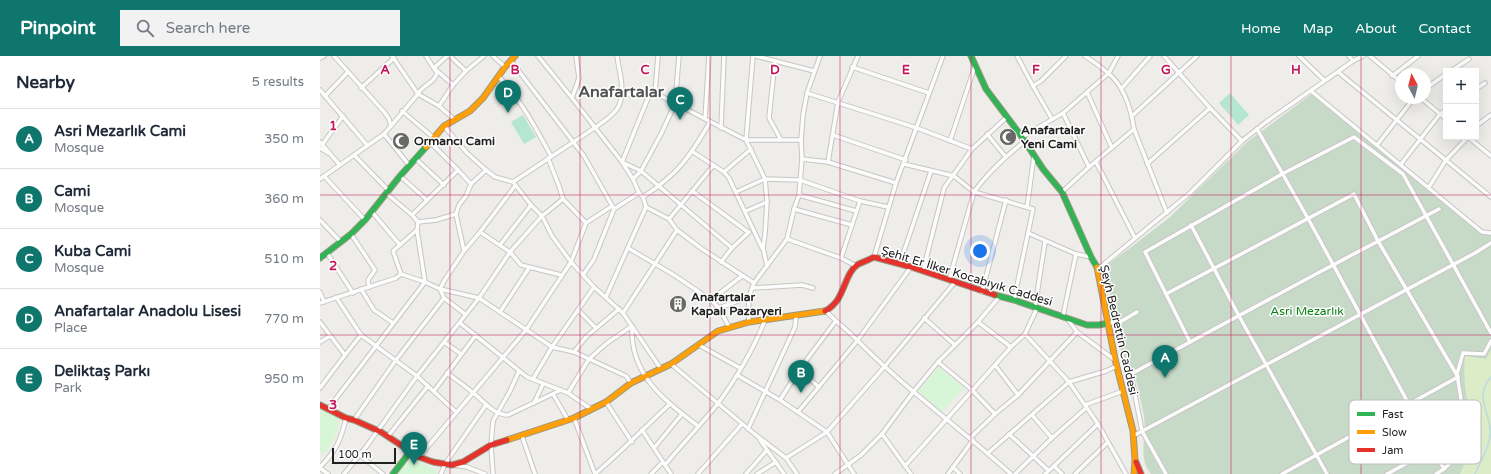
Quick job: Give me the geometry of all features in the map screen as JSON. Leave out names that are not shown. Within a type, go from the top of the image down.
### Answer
[{"type":"main road","points":[[320,258],[351,234],[365,220],[387,191],[444,126],[470,111],[483,98],[505,67],[515,56]]},
{"type":"main road","name":"Şeyh Bedrettin Caddesi","points":[[971,56],[986,89],[1062,192],[1091,257],[1098,269],[1115,360],[1133,436],[1136,461],[1135,474]]},
{"type":"main road","name":"Şehit Er İlker Kocabıyık Caddesi","points":[[856,266],[874,257],[922,270],[982,292],[1014,300],[1087,325],[1108,323]]},
{"type":"main road","points":[[320,406],[378,430],[419,458],[452,465],[463,462],[491,446],[574,418],[606,402],[631,383],[671,364],[718,332],[730,327],[749,322],[796,316],[826,310],[832,307],[840,297],[856,266]]},
{"type":"main road","points":[[393,474],[410,452]]},
{"type":"main road","points":[[1135,474],[1141,474],[1136,461]]},
{"type":"street","points":[[320,58],[324,56]]},
{"type":"street","points":[[334,56],[385,113],[389,119],[390,126]]},
{"type":"street","points":[[320,179],[339,164],[384,134],[420,90],[436,77],[437,73],[426,56]]},
{"type":"street","points":[[434,68],[449,56],[466,71]]},
{"type":"street","points":[[439,106],[453,85],[466,71],[484,56]]},
{"type":"street","points":[[493,56],[505,67]]},
{"type":"street","points":[[538,56],[596,127],[622,162],[633,179],[639,193],[643,197],[646,207],[606,297]]},
{"type":"street","points":[[572,98],[579,78],[576,56]]},
{"type":"street","points":[[440,289],[464,251],[480,232],[514,184],[550,157],[596,127],[617,108],[622,95],[617,56]]},
{"type":"street","points":[[622,162],[652,93],[658,56]]},
{"type":"street","points":[[633,179],[641,171],[675,104],[679,56]]},
{"type":"street","points":[[705,119],[709,56]]},
{"type":"street","points":[[721,128],[724,56]]},
{"type":"street","points":[[762,248],[766,234],[767,202],[765,179],[746,140],[755,56],[814,71]]},
{"type":"street","points":[[749,322],[749,297],[752,288],[754,283],[787,239],[794,209],[799,196],[803,115],[814,71],[820,56]]},
{"type":"street","points":[[828,162],[838,102],[858,56]]},
{"type":"street","points":[[874,257],[896,183],[943,57],[937,56]]},
{"type":"street","points":[[1017,56],[1052,119]]},
{"type":"street","points":[[1033,86],[1041,81],[1066,56]]},
{"type":"street","points":[[1085,56],[1109,73],[1122,88],[1132,116],[1134,129],[1167,213]]},
{"type":"street","points":[[949,280],[974,192],[983,179],[1023,139],[1063,113],[1109,73],[1118,56]]},
{"type":"street","points":[[1122,88],[1150,56]]},
{"type":"street","points":[[1164,56],[1180,72],[1210,108],[1242,140]]},
{"type":"street","points":[[1132,116],[1197,56]]},
{"type":"street","points":[[1299,56],[1324,80]]},
{"type":"street","points":[[1349,56],[1353,61]]},
{"type":"street","points":[[1098,269],[1190,193],[1242,140],[1311,91],[1324,80],[1362,56]]},
{"type":"street","points":[[1370,56],[1395,78]]},
{"type":"street","points":[[1392,76],[1418,56]]},
{"type":"street","points":[[362,88],[393,57],[418,94],[439,106],[455,120]]},
{"type":"street","points":[[1455,68],[1468,59]]},
{"type":"street","points":[[511,61],[572,143],[584,156],[613,207],[594,260],[583,275]]},
{"type":"street","points":[[775,61],[769,118],[781,140]]},
{"type":"street","points":[[950,141],[976,66]]},
{"type":"street","points":[[852,67],[929,93]]},
{"type":"street","points":[[434,68],[453,85]]},
{"type":"street","points":[[325,96],[348,72]]},
{"type":"street","points":[[1338,72],[1491,197]]},
{"type":"street","points":[[1431,85],[1443,76]]},
{"type":"street","points":[[499,77],[523,106],[550,157],[563,199],[586,223]]},
{"type":"street","points":[[1479,87],[1485,83]]},
{"type":"street","points":[[320,90],[368,145]]},
{"type":"street","points":[[1311,91],[1482,232],[1491,233]]},
{"type":"street","points":[[1087,92],[1112,148]]},
{"type":"street","points":[[622,95],[652,93],[746,140],[801,140]]},
{"type":"street","points":[[808,93],[917,128],[972,149]]},
{"type":"street","points":[[1377,145],[1409,104]]},
{"type":"street","points":[[1428,104],[1443,116]]},
{"type":"street","points":[[1147,164],[1210,108]]},
{"type":"street","points":[[402,111],[432,140],[471,184]]},
{"type":"street","points":[[1401,164],[1443,112]]},
{"type":"street","points":[[1063,113],[1089,167]]},
{"type":"street","points":[[1479,124],[1491,115]]},
{"type":"street","points":[[339,164],[321,145],[343,116]]},
{"type":"street","points":[[922,270],[944,188],[972,149],[1007,117]]},
{"type":"street","points":[[643,197],[675,173],[693,152],[710,122]]},
{"type":"street","points":[[444,126],[468,153],[486,170],[495,177],[514,184],[542,216],[552,236],[571,262],[594,287],[623,313],[661,369]]},
{"type":"street","points":[[1062,192],[1134,129]]},
{"type":"street","points":[[1257,129],[1360,314],[1406,400]]},
{"type":"street","points":[[384,134],[409,165]]},
{"type":"street","points":[[987,134],[1005,156]]},
{"type":"street","points":[[833,135],[931,171],[954,176],[974,192],[1033,209],[1014,300]]},
{"type":"street","points":[[1190,342],[1145,252],[1282,174],[1354,137],[1403,174],[1491,333]]},
{"type":"street","points":[[1429,187],[1446,160],[1465,140]]},
{"type":"street","points":[[1472,140],[1491,156]]},
{"type":"street","points":[[724,172],[751,149]]},
{"type":"street","points":[[693,152],[724,172],[729,178],[746,211],[762,248],[767,266]]},
{"type":"street","points":[[328,409],[425,282],[417,230],[418,222],[387,191],[354,154]]},
{"type":"street","points":[[1027,207],[1034,155]]},
{"type":"street","points":[[416,159],[444,185]]},
{"type":"street","points":[[802,159],[828,162],[896,183]]},
{"type":"street","points":[[622,162],[641,171],[732,248]]},
{"type":"street","points":[[1096,162],[1136,238]]},
{"type":"street","points":[[669,220],[713,166]]},
{"type":"street","points":[[412,215],[458,170]]},
{"type":"street","points":[[464,251],[456,214],[459,205],[466,196],[471,184],[486,170]]},
{"type":"street","points":[[900,263],[931,171]]},
{"type":"street","points":[[324,176],[365,220]]},
{"type":"street","points":[[400,176],[427,200]]},
{"type":"street","points":[[736,192],[765,179],[800,180],[860,201],[888,207]]},
{"type":"street","points":[[692,191],[748,232]]},
{"type":"street","points":[[419,458],[526,330],[571,262],[586,223],[639,193]]},
{"type":"street","points":[[1166,294],[1354,194],[1378,241],[1458,377]]},
{"type":"street","points":[[799,196],[856,211]]},
{"type":"street","points":[[344,474],[360,455],[417,376],[479,298],[510,252],[542,216],[563,199]]},
{"type":"street","points":[[982,292],[1006,200]]},
{"type":"street","points":[[841,258],[860,201]]},
{"type":"street","points":[[746,211],[767,202]]},
{"type":"street","points":[[500,245],[531,205]]},
{"type":"street","points":[[646,207],[669,220],[677,230],[721,262],[754,283]]},
{"type":"street","points":[[794,209],[852,225]]},
{"type":"street","points":[[1166,474],[1142,431],[1131,374],[1439,209]]},
{"type":"street","points":[[372,212],[400,245]]},
{"type":"street","points":[[418,222],[436,220],[456,214]]},
{"type":"street","points":[[320,220],[341,242]]},
{"type":"street","points":[[1191,225],[1239,316],[1327,474]]},
{"type":"street","points":[[721,262],[732,248],[753,228]]},
{"type":"street","points":[[401,274],[393,251],[417,230]]},
{"type":"street","points":[[623,313],[631,303],[677,230]]},
{"type":"street","points":[[480,232],[510,252],[521,265],[561,275]]},
{"type":"street","points":[[1028,233],[1045,242],[1076,254],[1091,257]]},
{"type":"street","points":[[351,234],[375,270],[368,280],[369,287]]},
{"type":"street","points":[[787,239],[841,258],[856,266]]},
{"type":"street","points":[[905,466],[1011,347],[1025,334],[1036,308],[1045,242]]},
{"type":"street","points":[[1133,436],[1491,243]]},
{"type":"street","points":[[628,248],[655,263],[711,300],[720,308],[730,327]]},
{"type":"street","points":[[327,253],[353,293]]},
{"type":"street","points":[[1076,254],[1064,317],[1077,332],[1115,360]]},
{"type":"street","points":[[798,412],[857,341],[911,267]]},
{"type":"street","points":[[500,312],[529,268]]},
{"type":"street","points":[[401,274],[440,289],[479,298],[552,347],[574,352],[589,358],[626,376],[631,383]]},
{"type":"street","points":[[320,292],[322,302],[396,278],[401,274]]},
{"type":"street","points":[[711,300],[742,276]]},
{"type":"street","points":[[786,458],[827,432],[885,366],[955,282]]},
{"type":"street","points":[[752,288],[802,285],[813,288]]},
{"type":"street","points":[[533,379],[552,347],[594,287]]},
{"type":"street","points":[[440,289],[444,298],[465,314]]},
{"type":"street","points":[[361,290],[374,310],[393,323]]},
{"type":"street","points":[[336,297],[361,335],[417,376],[456,412]]},
{"type":"street","points":[[720,308],[749,297]]},
{"type":"street","points":[[835,474],[861,455],[882,434],[938,362],[978,322],[999,297]]},
{"type":"street","points":[[354,420],[396,360],[444,298]]},
{"type":"street","points":[[574,352],[586,337],[619,309]]},
{"type":"street","points":[[578,310],[596,328]]},
{"type":"street","points":[[826,310],[835,322],[1011,474]]},
{"type":"street","points":[[1108,323],[1120,322],[1137,312]]},
{"type":"street","points":[[748,429],[795,327],[796,316]]},
{"type":"street","points":[[924,318],[955,345]]},
{"type":"street","points":[[651,474],[664,464],[718,403],[737,375],[760,334],[765,320]]},
{"type":"street","points":[[320,322],[345,354]]},
{"type":"street","points":[[780,400],[799,370],[835,322]]},
{"type":"street","points":[[978,322],[1011,347]]},
{"type":"street","points":[[460,323],[503,356],[519,371],[542,384],[568,393],[591,409]]},
{"type":"street","points":[[568,393],[589,358],[607,343],[632,326]]},
{"type":"street","points":[[632,326],[632,337],[640,369],[653,388],[670,404],[698,426]]},
{"type":"street","points":[[948,474],[972,439],[995,414],[1018,395],[1077,332]]},
{"type":"street","points":[[1025,334],[1069,382],[1098,424],[1126,474]]},
{"type":"street","points":[[320,388],[361,335]]},
{"type":"street","points":[[434,391],[476,335]]},
{"type":"street","points":[[320,342],[330,336]]},
{"type":"street","points":[[1461,400],[1457,374],[1463,352],[1484,354],[1491,341]]},
{"type":"street","points":[[444,342],[461,354]]},
{"type":"street","points":[[699,345],[740,368]]},
{"type":"street","points":[[938,362],[972,390],[995,414]]},
{"type":"street","points":[[671,364],[748,429],[786,458],[797,474]]},
{"type":"street","points":[[995,365],[1018,395]]},
{"type":"street","points":[[988,453],[1069,382],[1106,371],[1117,366]]},
{"type":"street","points":[[799,370],[819,387]]},
{"type":"street","points":[[493,474],[491,446],[493,421],[510,391],[519,371]]},
{"type":"street","points":[[447,373],[473,392],[486,405],[497,413],[503,415],[508,415],[561,390]]},
{"type":"street","points":[[737,375],[780,400],[827,432],[854,474]]},
{"type":"street","points":[[1415,400],[1458,377]]},
{"type":"street","points":[[534,403],[542,384]]},
{"type":"street","points":[[388,436],[428,386]]},
{"type":"street","points":[[1015,474],[1085,407],[1123,391]]},
{"type":"street","points":[[553,394],[568,420]]},
{"type":"street","points":[[606,402],[632,442]]},
{"type":"street","points":[[574,418],[595,474],[632,442],[642,430],[670,404]]},
{"type":"street","points":[[441,474],[445,464],[486,405]]},
{"type":"street","points":[[654,448],[682,414]]},
{"type":"street","points":[[1032,415],[1052,438]]},
{"type":"street","points":[[328,474],[320,467],[337,447],[342,435],[346,418]]},
{"type":"street","points":[[698,474],[742,424]]},
{"type":"street","points":[[1045,474],[1098,424]]},
{"type":"street","points":[[642,430],[671,474]]},
{"type":"street","points":[[882,434],[911,474]]},
{"type":"street","points":[[1009,434],[1048,470]]},
{"type":"street","points":[[522,436],[535,474]]},
{"type":"street","points":[[757,436],[784,474]]},
{"type":"street","points":[[1282,474],[1349,437]]},
{"type":"street","points":[[1075,474],[1108,442]]},
{"type":"street","points":[[746,474],[767,450]]},
{"type":"street","points":[[360,455],[383,474]]},
{"type":"street","points":[[757,474],[776,462]]},
{"type":"street","points":[[1387,474],[1405,464]]},
{"type":"street","points":[[1441,464],[1444,469]]},
{"type":"street","points":[[1436,474],[1449,464]]},
{"type":"street","points":[[452,465],[467,467],[485,474]]},
{"type":"street","points":[[1054,466],[1062,474]]},
{"type":"street","points":[[953,467],[960,474]]},
{"type":"green space","points":[[1230,93],[1249,115],[1238,125],[1219,103]]},
{"type":"green space","name":"Asri Mezarlık","points":[[1313,93],[1482,232],[1491,232],[1491,350],[1486,359],[1465,356],[1464,377],[1468,400],[1349,400],[1349,464],[1464,464],[1460,474],[1151,474],[1147,468],[1143,454],[1144,416],[1134,370],[1124,368],[1105,267],[1169,218],[1247,142]]},
{"type":"green space","points":[[523,115],[536,137],[524,144],[511,122]]},
{"type":"green space","points":[[1491,350],[1491,474],[1460,474],[1464,464],[1481,464],[1481,400],[1468,400],[1463,374],[1465,355],[1486,359]]},
{"type":"green space","points":[[939,367],[964,388],[942,412],[918,391]]},
{"type":"green space","points":[[320,410],[339,418],[336,433],[324,455],[320,451]]},
{"type":"green space","points":[[414,460],[437,470],[437,474],[397,474],[405,462]]},
{"type":"waterway","points":[[1481,462],[1490,438],[1490,425],[1484,404],[1483,391],[1491,377]]},
{"type":"waterway","points":[[1475,474],[1480,464]]},
{"type":"traffic: fast","points":[[971,56],[986,89],[1022,137],[1043,169],[1062,192],[1091,257],[1097,267]]},
{"type":"traffic: fast","points":[[320,258],[351,234],[365,220],[400,176],[426,147]]},
{"type":"traffic: fast","points":[[995,295],[1087,325],[1108,323]]},
{"type":"traffic: fast","points":[[393,474],[410,452]]},
{"type":"traffic: slow","points":[[426,147],[444,126],[470,111],[483,98],[505,67],[515,56]]},
{"type":"traffic: slow","points":[[1097,267],[1115,359],[1133,431],[1135,460],[1134,474]]},
{"type":"traffic: slow","points":[[507,440],[574,418],[606,402],[631,383],[671,364],[718,331],[749,322],[825,311]]},
{"type":"traffic: jam","points":[[825,311],[837,301],[852,269],[874,257],[911,267],[995,295]]},
{"type":"traffic: jam","points":[[320,405],[346,418],[381,432],[419,457],[433,462],[452,465],[463,462],[491,445],[507,440]]},
{"type":"traffic: jam","points":[[1136,462],[1141,474]]},
{"type":"place","name":"Anafartalar Anadolu Lisesi","points":[[508,113]]},
{"type":"place","name":"Kuba Cami","points":[[680,120]]},
{"type":"place","name":"Anafartalar Yeni Cami","points":[[1008,137]]},
{"type":"place","name":"Ormancı Cami","points":[[401,141]]},
{"type":"place","name":"Anafartalar Kapalı Pazaryeri","points":[[678,304]]},
{"type":"place","name":"Asri Mezarlık Cami","points":[[1165,378]]},
{"type":"place","name":"Cami","points":[[801,393]]},
{"type":"place","name":"Deliktaş Parkı","points":[[414,465]]},
{"type":"district","name":"Anafartalar","points":[[621,91]]}]
